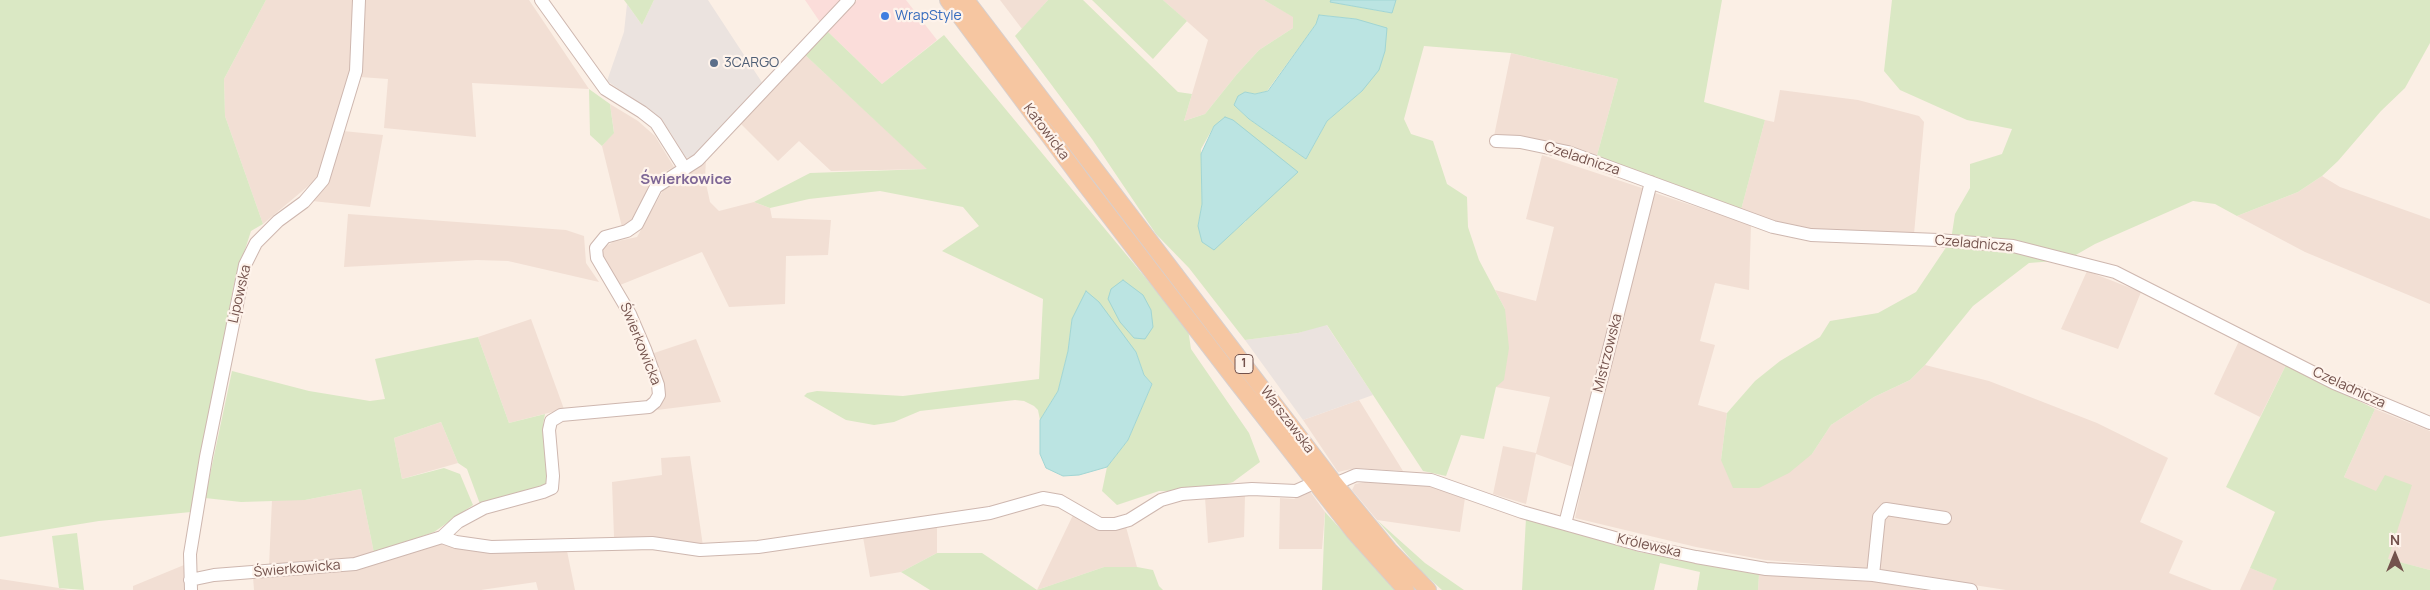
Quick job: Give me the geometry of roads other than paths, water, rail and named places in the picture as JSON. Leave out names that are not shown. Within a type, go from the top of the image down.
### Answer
[{"type":"main road","name":"Katowicka","points":[[948,0],[1146,263]]},
{"type":"main road","name":"Katowicka","points":[[966,0],[1152,245]]},
{"type":"main road","name":"Warszawska","points":[[1152,245],[1335,484],[1378,537],[1428,590]]},
{"type":"main road","name":"Warszawska","points":[[1146,263],[1365,545],[1406,590]]},
{"type":"street","name":"Lipowska","points":[[190,585],[190,554],[206,457],[246,265],[256,243],[278,221],[304,202],[323,180],[356,70],[359,0]]},
{"type":"street","points":[[541,0],[604,89],[642,112],[656,124],[685,170]]},
{"type":"street","name":"Świerkowicka","points":[[190,585],[214,575],[356,564],[442,537],[458,522],[479,510],[500,502],[543,492],[552,488],[553,476],[549,430],[551,421],[561,415],[649,407],[656,402],[659,395],[658,385],[645,349],[630,314],[597,258],[596,248],[605,237],[627,231],[636,224],[656,187],[665,179],[685,170],[698,160],[850,0]]},
{"type":"street","name":"Czeladnicza","points":[[1496,141],[1548,146],[1783,229],[1811,235],[1938,240],[2013,246],[2116,272],[2334,383],[2430,423]]},
{"type":"street","name":"Mistrzowska","points":[[1565,524],[1651,182]]},
{"type":"street","name":"Królewska","points":[[1335,484],[1356,475],[1431,480],[1522,512],[1649,547],[1766,569],[1873,575],[1971,590]]},
{"type":"street","points":[[442,537],[456,542],[491,547],[652,542],[700,550],[758,547],[990,513],[1043,498],[1060,501],[1100,524],[1115,524],[1129,520],[1161,500],[1182,494],[1252,489],[1296,491],[1316,482]]},
{"type":"street","points":[[1873,575],[1879,517],[1886,509],[1945,518]]},
{"type":"water","points":[[1331,0],[1396,0],[1392,13],[1330,2]]},
{"type":"water","points":[[1319,15],[1356,19],[1387,28],[1385,51],[1379,70],[1362,91],[1327,121],[1306,159],[1249,119],[1234,105],[1238,96],[1245,92],[1255,94],[1268,91],[1316,24]]},
{"type":"water","points":[[1225,117],[1233,120],[1298,172],[1214,250],[1202,242],[1198,226],[1202,204],[1201,154],[1214,126]]},
{"type":"water","points":[[1123,280],[1143,295],[1151,310],[1153,327],[1145,339],[1134,338],[1120,322],[1108,299],[1111,289]]},
{"type":"water","points":[[1086,291],[1099,302],[1136,352],[1144,375],[1152,384],[1128,440],[1107,467],[1079,475],[1063,476],[1046,468],[1040,454],[1040,420],[1058,391],[1068,351],[1072,319]]},
{"type":"place","name":"WrapStyle","points":[[885,16]]},
{"type":"place","name":"3CARGO","points":[[714,63]]},
{"type":"district","name":"Świerkowice","points":[[686,180]]}]
